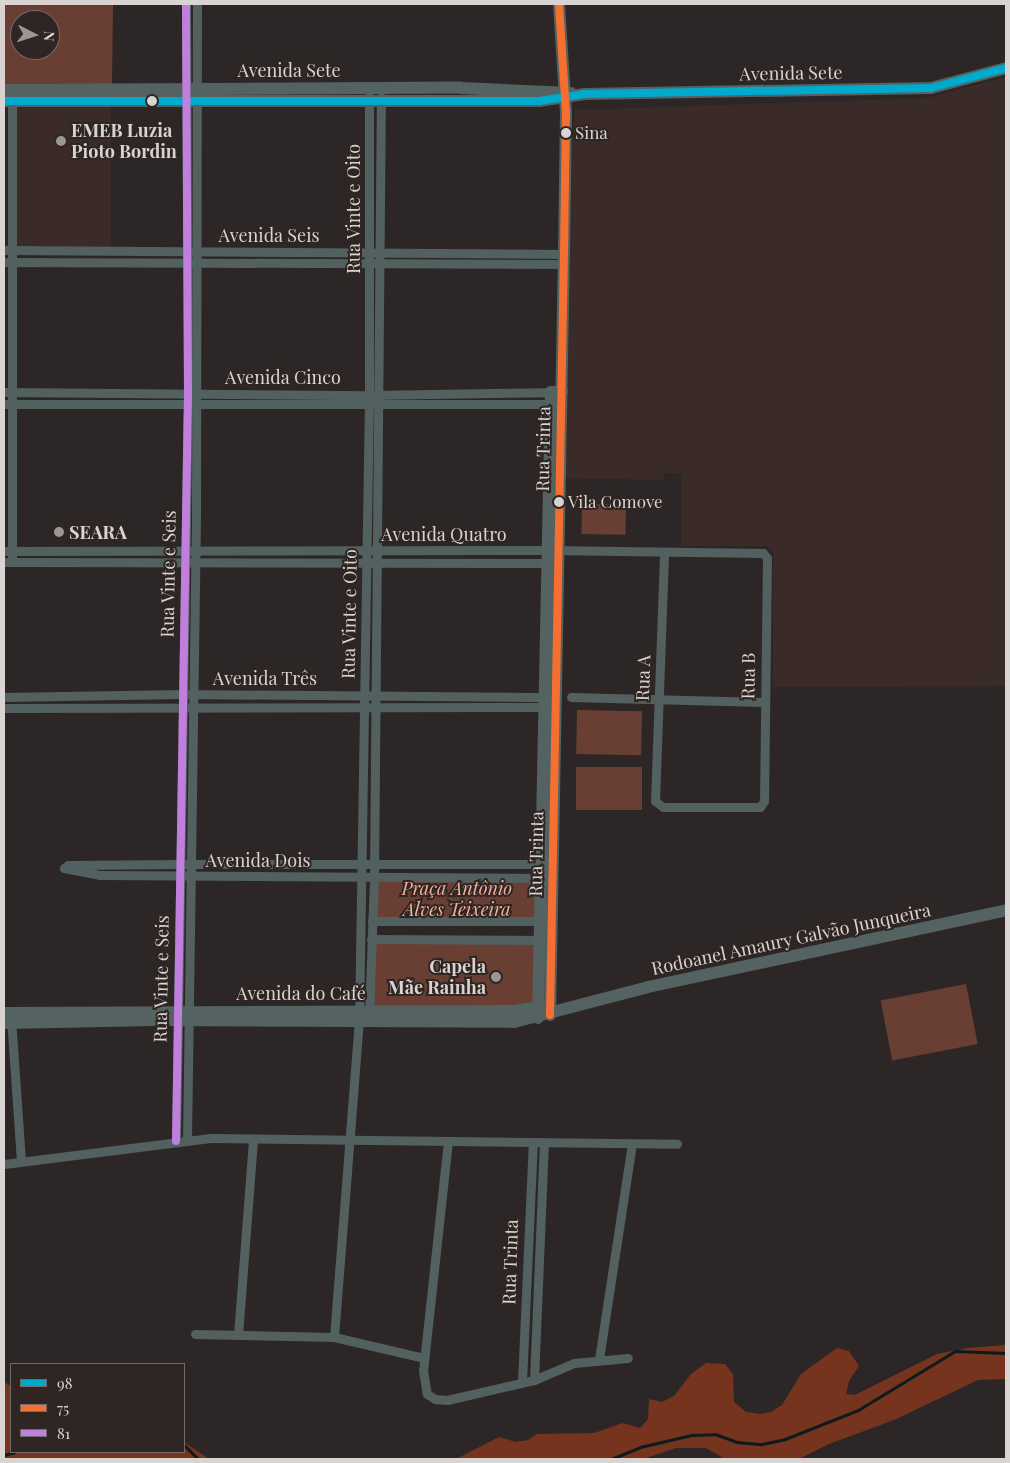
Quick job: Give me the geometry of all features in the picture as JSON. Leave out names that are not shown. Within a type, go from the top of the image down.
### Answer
[{"type":"street","name":"Rua Trinta","points":[[544,1012],[556,398],[564,259],[568,95],[559,4]]},
{"type":"street","name":"Rua Vinte e Seis","points":[[176,1141],[182,1016],[192,876],[195,551],[192,399],[188,251],[191,93],[196,5],[186,6],[191,93],[198,263],[192,399],[184,551],[182,694],[180,876],[182,1016],[187,1139]]},
{"type":"street","name":"Avenida Sete","points":[[8,95],[375,93],[568,95],[940,88],[1006,68]]},
{"type":"street","name":"Rua Vinte e Oito","points":[[364,1016],[362,863],[369,399],[369,251],[375,93]]},
{"type":"street","name":"Rua Vinte e Oito","points":[[334,1337],[350,1140],[371,939],[374,877],[380,263],[375,93]]},
{"type":"street","points":[[8,95],[8,562]]},
{"type":"street","name":"Avenida Seis","points":[[8,250],[380,251],[564,259]]},
{"type":"street","name":"Avenida Seis","points":[[8,263],[380,263],[564,259]]},
{"type":"street","name":"Avenida Cinco","points":[[8,392],[192,399]]},
{"type":"street","name":"Avenida Cinco","points":[[8,404],[192,399],[556,398]]},
{"type":"street","name":"Avenida Quatro","points":[[8,551],[377,551],[553,557]]},
{"type":"street","name":"Avenida Quatro","points":[[8,562],[377,562],[664,552],[763,553]]},
{"type":"street","name":"Rua A","points":[[664,552],[655,801],[658,805],[754,810],[764,801]]},
{"type":"street","name":"Rua B","points":[[763,553],[767,558],[764,801]]},
{"type":"street","name":"Avenida Três","points":[[4,697],[182,694],[375,694],[550,702]]},
{"type":"street","points":[[571,697],[764,702]]},
{"type":"street","name":"Avenida Três","points":[[4,708],[375,707],[550,702]]},
{"type":"street","name":"Avenida Dois","points":[[548,864],[180,864],[68,865],[64,868],[88,875],[548,878]]},
{"type":"street","name":"Rua Trinta","points":[[544,1012],[541,940],[548,878]]},
{"type":"street","name":"Rodoanel Amaury Galvão Junqueira","points":[[584,1004],[752,964],[1006,910]]},
{"type":"street","points":[[372,921],[542,921]]},
{"type":"street","points":[[371,939],[541,940]]},
{"type":"street","name":"Avenida do Café","points":[[7,1018],[364,1016],[544,1012],[584,1004]]},
{"type":"street","points":[[7,1018],[21,1161]]},
{"type":"street","points":[[4,1164],[187,1139],[677,1144]]},
{"type":"street","points":[[238,1335],[253,1139]]},
{"type":"street","points":[[448,1141],[424,1358],[424,1388],[437,1400],[534,1380],[570,1364],[598,1359],[628,1358]]},
{"type":"street","name":"Rua Trinta","points":[[522,1382],[533,1142]]},
{"type":"street","name":"Rua Trinta","points":[[534,1380],[544,1142]]},
{"type":"street","points":[[598,1359],[632,1144]]},
{"type":"street","points":[[195,1334],[334,1337],[424,1358]]},
{"type":"shaded area","points":[[1006,77],[1006,686],[773,687],[773,551],[768,546],[681,546],[681,474],[664,473],[663,480],[560,478],[564,254],[575,110],[927,98]]},
{"type":"shaded area","points":[[12,99],[111,99],[111,251],[12,251]]},
{"type":"shaded area","points":[[1006,1345],[1006,1379],[978,1380],[894,1420],[829,1444],[799,1459],[725,1459],[706,1448],[676,1448],[643,1459],[456,1459],[499,1437],[516,1442],[528,1440],[537,1434],[594,1433],[623,1423],[640,1428],[648,1419],[649,1399],[662,1402],[674,1396],[691,1374],[706,1363],[725,1364],[733,1374],[734,1402],[746,1412],[761,1414],[771,1412],[782,1405],[801,1374],[837,1348],[849,1351],[859,1366],[849,1381],[846,1394],[855,1395],[937,1354],[968,1348]]},
{"type":"shaded area","points":[[4,1382],[10,1385],[10,1453],[185,1453],[185,1443],[209,1459],[4,1459]]},
{"type":"green space","points":[[4,4],[113,4],[112,85],[4,86]]},
{"type":"green space","points":[[582,504],[626,505],[625,535],[581,534]]},
{"type":"green space","points":[[577,710],[642,711],[641,755],[576,754]]},
{"type":"green space","points":[[576,767],[642,767],[642,810],[576,810]]},
{"type":"green space","name":"Praça Antônio Alves Teixeira","points":[[374,877],[542,877],[542,921],[374,921]]},
{"type":"green space","name":"Praça Antônio Alves Teixeira","points":[[371,940],[541,940],[541,1010],[371,1010]]},
{"type":"green space","points":[[966,984],[978,1044],[892,1060],[881,1001]]},
{"type":"waterway","points":[[611,1459],[640,1447],[692,1435],[715,1434],[737,1442],[762,1444],[785,1439],[858,1410],[955,1351],[1006,1353]]},
{"type":"waterway","points":[[185,1446],[198,1459]]},
{"type":"waterway","points":[[4,1455],[11,1453]]},
{"type":"transit line","name":"81","points":[[176,1141],[188,394],[186,4]]},
{"type":"transit line","name":"75","points":[[550,1015],[566,113],[559,4]]},
{"type":"transit line","name":"98","points":[[4,101],[539,101],[584,94],[931,88],[1006,68]]},
{"type":"place","name":"Sina","points":[[566,133]]},
{"type":"place","name":"EMEB Luzia Pioto Bordin","points":[[61,141]]},
{"type":"place","name":"Vila Comove","points":[[559,502]]},
{"type":"place","name":"SEARA","points":[[59,532]]},
{"type":"place","name":"Capela Mãe Rainha","points":[[496,977]]}]
